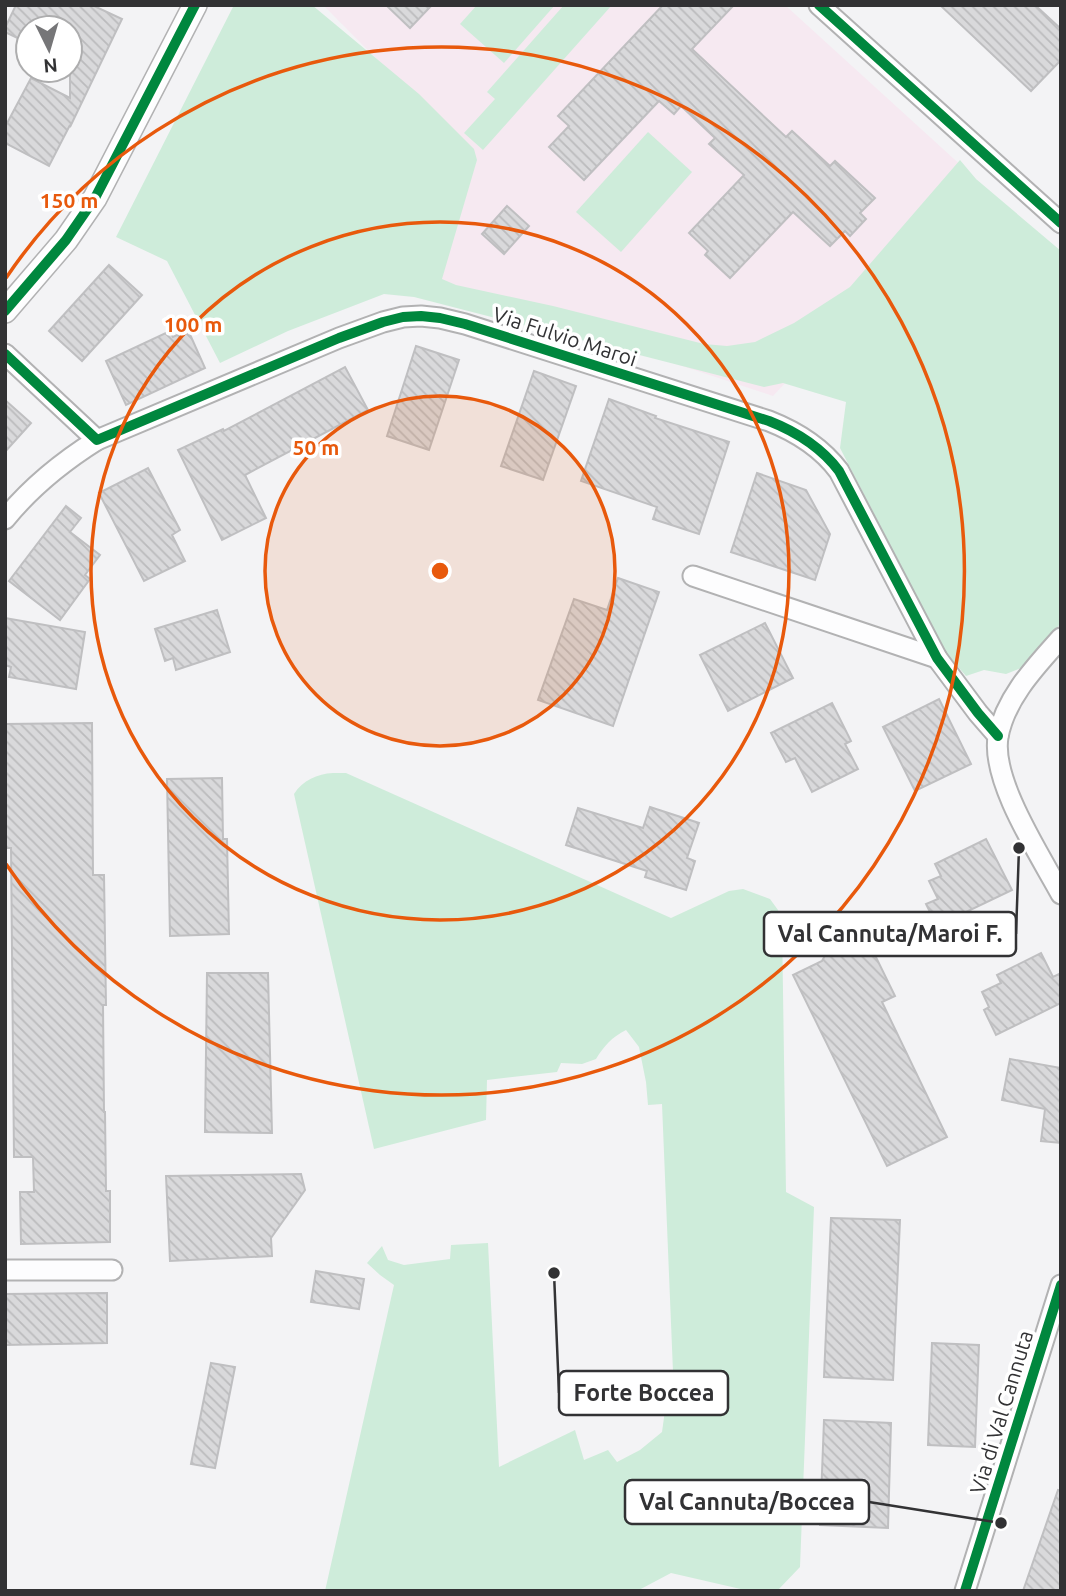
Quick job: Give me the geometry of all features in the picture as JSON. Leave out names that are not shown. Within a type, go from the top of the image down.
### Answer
[{"type":"street","points":[[5,311],[66,240],[95,198],[195,5]]},
{"type":"street","points":[[819,5],[1061,223]]},
{"type":"street","name":"Via Fulvio Maroi","points":[[5,519],[39,483],[67,459],[97,440],[383,321],[412,316],[452,321],[757,416],[808,440],[827,457],[844,480],[937,658],[998,736]]},
{"type":"street","points":[[5,354],[97,440]]},
{"type":"street","points":[[693,576],[937,658]]},
{"type":"street","points":[[1061,638],[1022,685],[1007,711],[998,736],[998,762],[1003,781],[1016,811],[1061,894]]},
{"type":"street","points":[[5,1270],[112,1269]]},
{"type":"street","name":"Via di Val Cannuta","points":[[965,1591],[1053,1335],[1061,1285]]},
{"type":"shaded area","points":[[323,5],[785,5],[976,179],[773,396],[434,284],[477,160]]},
{"type":"green space","points":[[234,5],[312,5],[419,94],[474,149],[477,160],[442,279],[456,285],[704,344],[727,346],[755,342],[794,323],[850,287],[960,160],[976,179],[1061,251],[1061,623],[1021,668],[1006,674],[984,670],[966,676],[946,653],[840,448],[846,402],[783,383],[764,387],[414,297],[384,294],[288,331],[220,363],[167,261],[116,237]]},
{"type":"green space","points":[[477,5],[555,5],[504,63],[460,24]]},
{"type":"green space","points":[[564,5],[612,5],[483,150],[464,133],[495,99],[487,92]]},
{"type":"green space","points":[[648,132],[692,172],[621,252],[576,212]]},
{"type":"green space","points":[[333,773],[346,773],[671,918],[729,891],[743,889],[770,899],[778,910],[782,924],[786,1192],[814,1207],[800,1567],[778,1590],[745,1590],[671,1573],[637,1591],[325,1591],[394,1285],[367,1263],[382,1246],[388,1260],[404,1265],[450,1259],[451,1245],[488,1243],[499,1467],[575,1430],[584,1460],[608,1450],[617,1462],[640,1450],[662,1432],[667,1396],[674,1396],[662,1104],[648,1105],[639,1047],[626,1030],[609,1042],[596,1059],[582,1064],[561,1063],[557,1072],[487,1080],[486,1120],[374,1149],[294,794],[311,779]]},
{"type":"building","points":[[16,5],[92,5],[122,19],[49,166],[5,143],[5,127],[28,84],[43,84],[70,98],[70,84],[84,84],[84,14],[14,14],[14,36],[5,32]]},
{"type":"building","points":[[386,5],[432,5],[410,28]]},
{"type":"building","points":[[663,5],[734,5],[692,49],[786,137],[792,131],[830,166],[835,161],[875,198],[860,213],[866,219],[850,236],[845,231],[830,246],[793,212],[730,278],[705,255],[708,251],[689,233],[744,175],[709,144],[715,138],[681,106],[674,114],[659,101],[584,180],[549,147],[569,126],[558,116]]},
{"type":"building","points":[[940,5],[1035,5],[1061,29],[1061,60],[1031,91]]},
{"type":"building","points":[[507,206],[529,226],[504,254],[482,234]]},
{"type":"building","points":[[109,265],[142,295],[82,361],[49,331]]},
{"type":"building","points":[[188,330],[205,368],[126,405],[106,361],[170,331],[173,337]]},
{"type":"building","points":[[416,346],[459,360],[429,450],[387,436]]},
{"type":"building","points":[[345,367],[368,410],[245,475],[266,518],[222,540],[178,450],[223,429],[224,431]]},
{"type":"building","points":[[534,371],[576,386],[543,480],[501,466]]},
{"type":"building","points":[[609,399],[656,416],[655,418],[729,442],[699,534],[653,519],[657,507],[581,481]]},
{"type":"building","points":[[5,400],[31,423],[5,452]]},
{"type":"building","points":[[148,468],[180,530],[172,535],[185,561],[144,581],[99,493]]},
{"type":"building","points":[[757,473],[806,490],[830,534],[815,580],[731,552]]},
{"type":"building","points":[[66,506],[81,518],[70,532],[100,555],[85,575],[90,579],[60,620],[9,581]]},
{"type":"building","points":[[618,578],[659,592],[613,726],[538,700],[574,599],[607,610]]},
{"type":"building","points":[[217,610],[230,652],[176,670],[173,658],[165,661],[155,629]]},
{"type":"building","points":[[5,618],[85,632],[76,689],[9,677],[11,667],[5,665]]},
{"type":"building","points":[[765,623],[793,678],[728,711],[700,655]]},
{"type":"building","points":[[939,699],[971,764],[915,791],[883,727]]},
{"type":"building","points":[[832,703],[851,741],[845,744],[858,769],[812,792],[795,758],[786,762],[771,733]]},
{"type":"building","points":[[92,723],[93,875],[104,875],[104,1112],[106,1191],[110,1191],[110,1242],[21,1244],[20,1192],[34,1192],[33,1157],[14,1157],[11,848],[5,848],[5,724]]},
{"type":"building","points":[[222,778],[223,839],[227,839],[229,934],[170,936],[167,779]]},
{"type":"building","points":[[650,807],[699,823],[687,858],[695,861],[686,890],[645,877],[647,871],[566,845],[578,808],[643,828]]},
{"type":"building","points":[[986,839],[1012,890],[937,926],[926,904],[938,899],[929,881],[941,876],[935,864]]},
{"type":"building","points":[[851,938],[867,943],[872,949],[895,996],[882,1002],[947,1137],[887,1166],[793,975],[822,961],[835,942]]},
{"type":"building","points":[[1041,953],[1053,977],[1061,973],[1061,1003],[996,1035],[984,1010],[989,1007],[982,992],[1001,983],[997,975]]},
{"type":"building","points":[[207,973],[268,973],[272,1133],[205,1132]]},
{"type":"building","points":[[1010,1059],[1061,1068],[1061,1143],[1041,1141],[1045,1109],[1002,1100]]},
{"type":"building","points":[[301,1174],[305,1190],[271,1238],[272,1256],[170,1261],[166,1176]]},
{"type":"building","points":[[831,1218],[900,1220],[893,1380],[824,1377]]},
{"type":"building","points":[[316,1271],[364,1279],[359,1309],[311,1302]]},
{"type":"building","points":[[107,1293],[107,1343],[5,1345],[5,1294]]},
{"type":"building","points":[[932,1343],[979,1345],[975,1447],[928,1445]]},
{"type":"building","points":[[211,1363],[235,1367],[215,1468],[191,1464]]},
{"type":"building","points":[[824,1420],[891,1423],[888,1528],[820,1525]]},
{"type":"building","points":[[1058,1490],[1061,1491],[1061,1591],[1023,1591]]},
{"type":"cycle path","points":[[5,311],[66,240],[95,198],[195,5]]},
{"type":"cycle path","points":[[819,5],[1061,223]]},
{"type":"cycle path","points":[[5,354],[97,440],[339,338],[383,322],[421,316],[465,324],[769,421],[808,441],[839,471],[937,658],[998,736]]},
{"type":"cycle path","points":[[965,1591],[1061,1285]]},
{"type":"place","name":"Val Cannuta/Maroi F.","points":[[1019,848]]},
{"type":"place","name":"Forte Boccea","points":[[554,1273]]},
{"type":"place","name":"Val Cannuta/Boccea","points":[[1001,1523]]}]
